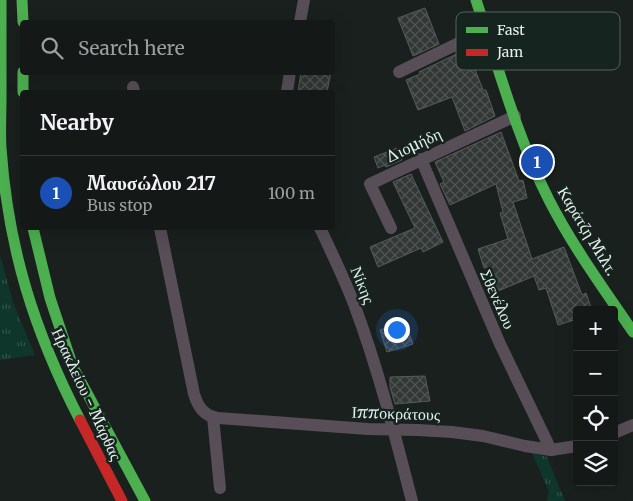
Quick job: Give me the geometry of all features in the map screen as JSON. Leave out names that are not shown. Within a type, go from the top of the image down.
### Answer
[{"type":"main road","name":"Ηρακλείου - Μάρθας","points":[[1,0],[1,148],[12,236],[23,281],[40,334],[61,384],[122,501]]},
{"type":"main road","points":[[22,0],[23,20]]},
{"type":"main road","name":"Καράτζη Μιλτ.","points":[[476,0],[480,12]]},
{"type":"main road","name":"Καράτζη Μιλτ.","points":[[499,70],[537,173],[552,206],[633,332]]},
{"type":"main road","points":[[23,75],[23,90]]},
{"type":"main road","name":"Ηρακλείου - Μάρθας","points":[[33,230],[50,298],[73,367],[145,501]]},
{"type":"street","points":[[300,20],[304,0]]},
{"type":"street","points":[[399,72],[456,44]]},
{"type":"street","points":[[287,90],[290,75]]},
{"type":"street","name":"Διομήδη","points":[[391,228],[370,184],[515,116]]},
{"type":"street","name":"Σθενέλου","points":[[421,159],[497,336],[551,450]]},
{"type":"street","points":[[160,230],[194,394],[201,410],[213,417],[220,488]]},
{"type":"street","name":"Νίκης","points":[[321,230],[354,303],[377,374],[412,501]]},
{"type":"street","name":"Ιπποκράτους","points":[[213,417],[368,430],[472,434],[551,450],[573,447]]},
{"type":"street","points":[[618,432],[633,426]]},
{"type":"green space","points":[[0,255],[13,302],[35,355],[0,360]]},
{"type":"green space","points":[[532,453],[547,457],[565,501],[547,501],[549,492]]},
{"type":"building","points":[[425,8],[439,44],[413,56],[398,18]]},
{"type":"building","points":[[456,54],[456,70],[475,70],[483,90],[486,90],[495,116],[465,131],[452,97],[418,110],[406,80],[420,74],[419,72]]},
{"type":"building","points":[[301,75],[330,75],[327,90],[298,90]]},
{"type":"building","points":[[501,132],[519,181],[523,180],[527,198],[513,202],[532,259],[564,247],[582,295],[586,293],[591,306],[573,306],[573,320],[558,325],[546,288],[539,290],[534,276],[498,291],[488,267],[484,268],[478,249],[508,239],[500,213],[503,212],[496,184],[450,205],[440,184],[444,182],[435,162]]},
{"type":"building","points":[[397,148],[402,160],[386,167],[385,165],[378,168],[374,157]]},
{"type":"building","points":[[411,174],[443,242],[423,252],[421,248],[378,267],[370,247],[415,228],[393,182]]},
{"type":"building","points":[[405,322],[413,344],[387,352],[380,330]]},
{"type":"building","points":[[425,376],[430,401],[395,404],[390,387],[390,377]]},
{"type":"traffic: fast","points":[[1,0],[1,142],[10,220],[17,255],[37,321],[49,354],[80,420]]},
{"type":"traffic: fast","points":[[22,0],[23,20]]},
{"type":"traffic: fast","points":[[476,0],[480,12]]},
{"type":"traffic: fast","points":[[499,70],[527,152],[549,200],[589,268],[633,332]]},
{"type":"traffic: fast","points":[[23,75],[23,90]]},
{"type":"traffic: fast","points":[[33,230],[50,298],[73,367],[145,501]]},
{"type":"traffic: jam","points":[[80,420],[122,501]]},
{"type":"place","name":"Μαυσώλου 217","points":[[537,162]]}]
